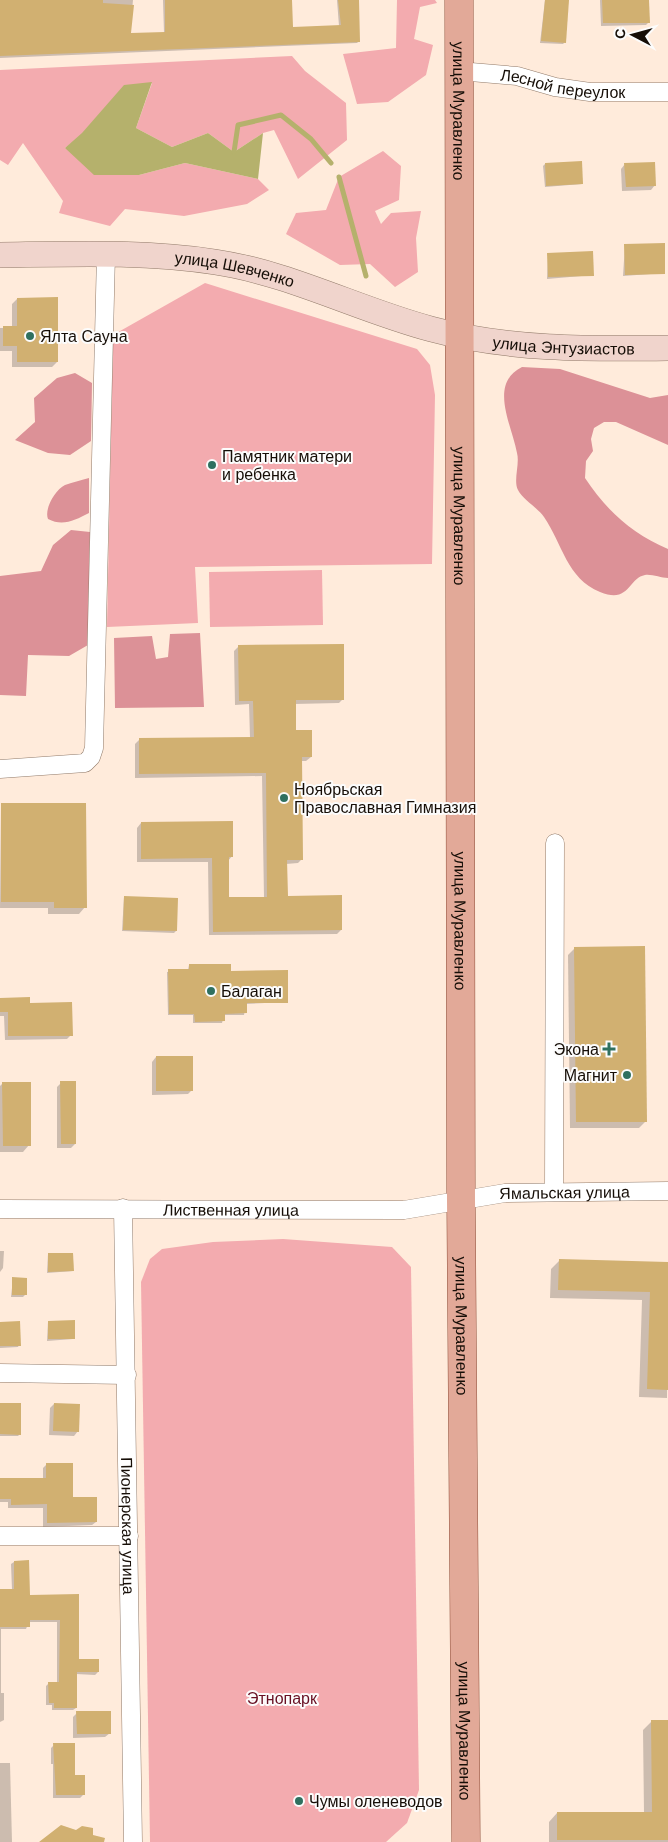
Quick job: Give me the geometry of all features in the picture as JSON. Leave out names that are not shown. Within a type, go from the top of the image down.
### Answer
[{"type":"main road","name":"улица Муравленко","points":[[459,0],[461,1200],[466,1842]]},
{"type":"street","name":"Лесной переулок","points":[[459,71],[517,76],[555,87],[590,92],[668,92]]},
{"type":"street","name":"улица Шевченко","points":[[0,255],[106,254],[200,260],[257,271],[420,326],[460,336]]},
{"type":"street","points":[[0,768],[84,763],[91,757],[94,748],[106,254]]},
{"type":"street","name":"улица Энтузиастов","points":[[460,336],[498,343],[668,348]]},
{"type":"street","points":[[554,1192],[555,842]]},
{"type":"street","name":"Ямальская улица","points":[[461,1200],[504,1193],[668,1191]]},
{"type":"street","name":"Лиственная улица","points":[[0,1208],[404,1210],[461,1200]]},
{"type":"street","name":"Пионерская улица","points":[[124,1208],[133,1842]]},
{"type":"street","points":[[0,1374],[127,1375]]},
{"type":"street","points":[[0,1536],[129,1536]]},
{"type":"green space","points":[[397,0],[435,0],[437,3],[420,7],[414,39],[433,45],[426,75],[388,102],[357,104],[343,54],[396,48]]},
{"type":"green space","points":[[292,56],[305,71],[346,103],[347,140],[298,179],[274,130],[263,133],[234,152],[208,133],[172,147],[136,128],[152,83],[65,148],[139,175],[185,163],[258,179],[269,190],[247,204],[184,216],[125,209],[110,226],[59,213],[63,201],[23,143],[8,165],[0,160],[0,70]]},
{"type":"green space","points":[[383,151],[401,166],[399,200],[375,211],[381,224],[391,213],[421,211],[416,238],[418,272],[395,287],[370,264],[340,265],[286,234],[296,213],[326,210],[339,177]]},
{"type":"green space","points":[[205,283],[417,349],[430,365],[435,395],[432,564],[195,567],[198,623],[107,627],[113,335]]},
{"type":"green space","points":[[322,570],[323,625],[210,627],[209,572]]},
{"type":"green space","name":"Этнопарк","points":[[283,1239],[392,1247],[411,1267],[419,1790],[407,1823],[386,1842],[150,1842],[141,1282],[150,1259],[162,1249],[213,1242]]},
{"type":"shaded area","points":[[152,82],[136,128],[172,147],[208,133],[234,152],[263,133],[258,179],[185,163],[139,175],[94,175],[65,148],[82,133],[124,85]]},
{"type":"shaded area","points":[[522,367],[560,369],[650,398],[668,395],[668,445],[616,422],[604,422],[594,428],[591,439],[593,451],[586,461],[585,478],[611,511],[621,520],[643,536],[668,549],[668,578],[651,575],[639,577],[623,593],[617,595],[600,592],[589,586],[580,578],[566,559],[544,517],[518,490],[516,477],[518,457],[507,418],[504,394],[506,384],[512,374]]},
{"type":"shaded area","points":[[75,373],[92,383],[91,441],[70,455],[48,453],[15,440],[35,422],[34,398],[57,378]]},
{"type":"shaded area","points":[[89,478],[89,513],[74,520],[64,522],[48,519],[47,515],[51,500],[61,487]]},
{"type":"shaded area","points":[[71,530],[90,532],[88,645],[69,656],[28,655],[26,696],[0,695],[0,576],[41,571],[53,545]]},
{"type":"shaded area","points":[[200,633],[204,707],[115,708],[114,638],[152,636],[156,659],[168,657],[170,634]]},
{"type":"building","points":[[0,0],[103,0],[103,3],[134,5],[131,33],[165,32],[165,0],[292,0],[293,27],[341,25],[338,0],[359,0],[360,42],[0,56]]},
{"type":"building","points":[[545,0],[569,0],[566,43],[541,41]]},
{"type":"building","points":[[602,0],[649,0],[650,23],[603,23]]},
{"type":"building","points":[[582,161],[583,184],[546,186],[545,163]]},
{"type":"building","points":[[655,162],[656,186],[626,187],[624,163]]},
{"type":"building","points":[[665,243],[665,274],[625,275],[624,244]]},
{"type":"building","points":[[593,251],[594,276],[548,277],[547,253]]},
{"type":"building","name":"Ялта Сауна","points":[[58,297],[58,362],[17,362],[17,346],[3,346],[3,326],[17,326],[17,298]]},
{"type":"building","name":"Ноябрьская Православная Гимназия","points":[[344,644],[344,700],[296,700],[296,730],[312,730],[312,757],[302,757],[303,860],[287,860],[288,896],[342,895],[342,930],[213,932],[212,858],[141,859],[141,822],[233,821],[233,857],[229,857],[229,897],[267,897],[266,773],[139,774],[139,738],[254,737],[253,701],[239,701],[238,645]]},
{"type":"building","points":[[1,803],[86,803],[87,908],[54,908],[54,902],[1,902]]},
{"type":"building","points":[[124,896],[178,898],[177,931],[123,930]]},
{"type":"building","points":[[645,946],[647,1122],[576,1122],[574,947]]},
{"type":"building","name":"Балаган","points":[[189,964],[231,964],[231,971],[288,970],[288,1003],[247,1003],[247,1013],[225,1014],[225,1021],[195,1022],[194,1014],[169,1014],[168,969],[189,969]]},
{"type":"building","points":[[30,997],[30,1003],[72,1002],[73,1036],[8,1036],[8,1012],[0,1012],[0,998]]},
{"type":"building","points":[[156,1056],[193,1056],[193,1091],[156,1091]]},
{"type":"building","points":[[60,1081],[76,1081],[76,1144],[61,1144]]},
{"type":"building","points":[[2,1082],[31,1082],[31,1146],[3,1146]]},
{"type":"building","points":[[48,1253],[73,1253],[74,1271],[48,1272]]},
{"type":"building","points":[[559,1259],[668,1262],[668,1390],[647,1389],[650,1292],[558,1290]]},
{"type":"building","points":[[12,1277],[27,1278],[27,1295],[12,1295]]},
{"type":"building","points":[[75,1320],[75,1339],[48,1339],[48,1321]]},
{"type":"building","points":[[20,1321],[21,1346],[0,1346],[0,1322]]},
{"type":"building","points":[[0,1403],[21,1403],[21,1435],[0,1434]]},
{"type":"building","points":[[54,1403],[80,1404],[79,1432],[53,1431]]},
{"type":"building","points":[[46,1463],[73,1463],[73,1497],[97,1497],[97,1522],[47,1523],[47,1504],[11,1505],[11,1499],[0,1499],[0,1478],[46,1478]]},
{"type":"building","points":[[29,1560],[30,1595],[79,1594],[79,1659],[99,1659],[99,1672],[77,1672],[77,1708],[54,1708],[54,1703],[49,1703],[48,1682],[59,1682],[60,1620],[30,1620],[30,1627],[0,1627],[0,1589],[14,1589],[14,1561]]},
{"type":"building","points":[[76,1711],[111,1711],[111,1734],[77,1734]]},
{"type":"building","points":[[651,1720],[668,1720],[668,1840],[557,1840],[557,1812],[652,1812]]},
{"type":"building","points":[[53,1743],[75,1743],[75,1775],[85,1775],[85,1795],[56,1795]]},
{"type":"building","points":[[61,1825],[76,1830],[82,1826],[93,1828],[93,1835],[105,1838],[104,1842],[39,1842]]},
{"type":"waterway","points":[[234,152],[238,125],[281,115],[311,139],[331,163]]},
{"type":"waterway","points":[[339,177],[366,276]]},
{"type":"place","name":"Ялта Сауна","points":[[30,336]]},
{"type":"place","name":"Памятник матери и ребенка","points":[[212,465]]},
{"type":"place","name":"Ноябрьская Православная Гимназия","points":[[284,798]]},
{"type":"place","name":"Балаган","points":[[211,991]]},
{"type":"place","name":"Экона","points":[[609,1049]]},
{"type":"place","name":"Магнит","points":[[627,1075]]},
{"type":"place","name":"Чумы оленеводов","points":[[299,1801]]}]
